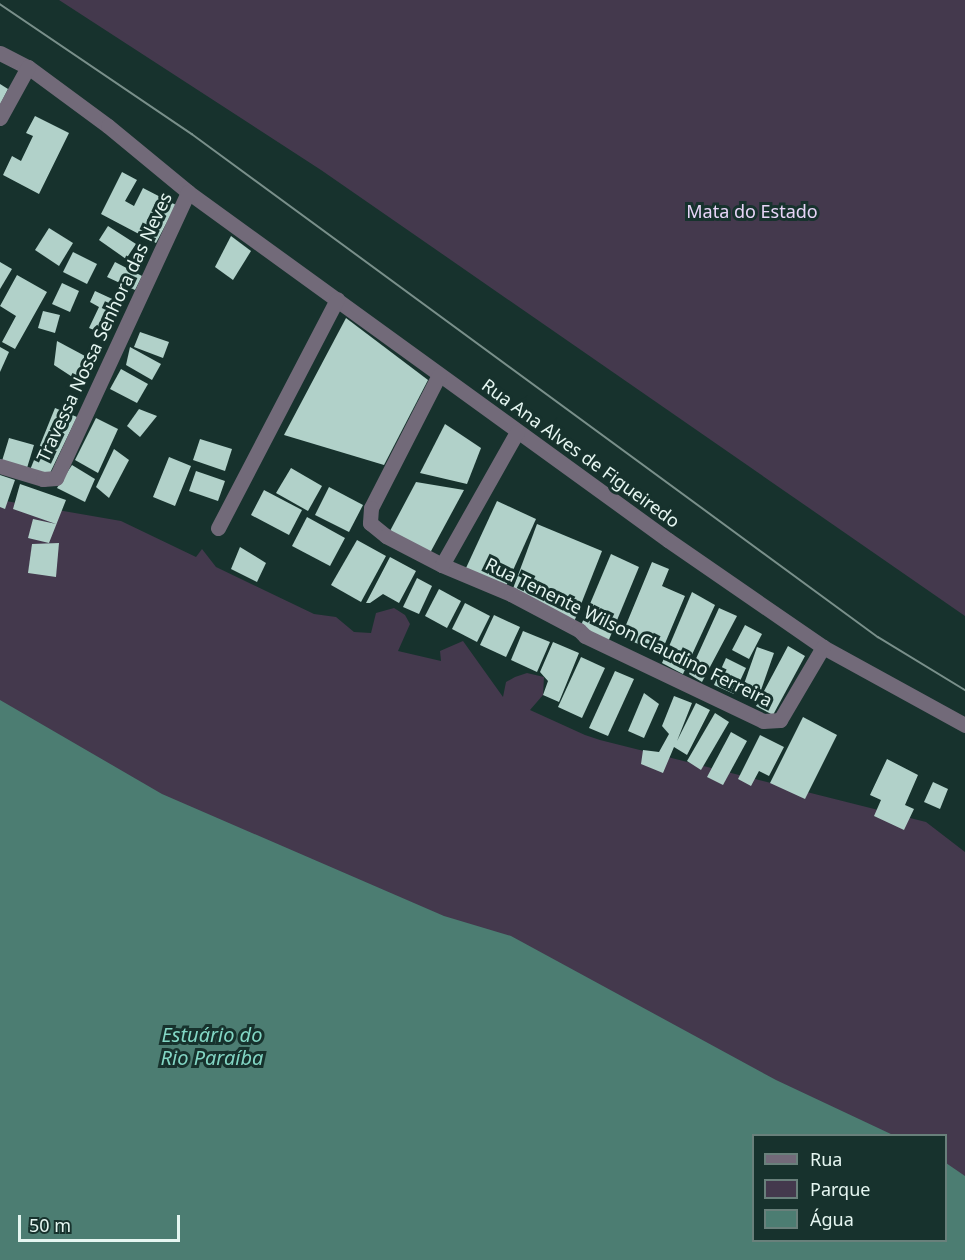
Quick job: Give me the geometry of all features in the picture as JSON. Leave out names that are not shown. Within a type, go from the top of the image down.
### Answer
[{"type":"street","name":"Rua Ana Alves de Figueiredo","points":[[0,53],[28,67],[108,126],[188,192],[517,432],[823,647],[965,725]]},
{"type":"street","points":[[0,118],[28,67]]},
{"type":"street","name":"Travessa Nossa Senhora das Neves","points":[[0,466],[43,479],[56,478],[188,192]]},
{"type":"street","points":[[218,528],[337,299]]},
{"type":"street","name":"Rua Tenente Wilson Claudino Ferreira","points":[[440,375],[371,508],[370,523],[386,536],[442,565],[511,594],[579,630],[585,636],[763,721],[780,720],[823,647]]},
{"type":"street","points":[[442,565],[517,432]]},
{"type":"green space","name":"Mata do Estado","points":[[59,0],[965,0],[965,616],[321,170]]},
{"type":"green space","points":[[0,500],[121,521],[196,557],[202,549],[216,567],[314,614],[336,617],[354,632],[371,633],[376,613],[394,608],[405,615],[410,624],[398,651],[441,661],[440,651],[463,641],[503,697],[506,682],[515,677],[527,673],[544,677],[543,695],[530,710],[585,735],[926,822],[965,852],[965,1260],[250,1260],[0,1149]]},
{"type":"water","name":"Estuário do Rio Paraíba","points":[[0,700],[162,794],[444,916],[511,936],[776,1080],[891,1134],[752,1134],[752,1242],[947,1242],[947,1164],[965,1176],[965,1260],[0,1260]]},
{"type":"building","points":[[0,84],[8,89],[0,105]]},
{"type":"building","points":[[35,116],[69,133],[39,194],[3,175],[12,156],[21,161],[33,136],[26,133]]},
{"type":"building","points":[[122,172],[137,180],[125,201],[134,206],[143,188],[176,205],[156,243],[101,214]]},
{"type":"building","points":[[108,226],[136,244],[126,259],[99,240]]},
{"type":"building","points":[[49,228],[73,243],[59,266],[35,250]]},
{"type":"building","points":[[231,236],[251,251],[233,280],[215,267]]},
{"type":"building","points":[[73,252],[97,264],[87,284],[63,272]]},
{"type":"building","points":[[0,262],[12,269],[0,289]]},
{"type":"building","points":[[115,262],[142,276],[135,290],[107,277]]},
{"type":"building","points":[[17,275],[47,292],[15,349],[2,342],[16,316],[0,306]]},
{"type":"building","points":[[62,283],[79,291],[70,312],[52,304]]},
{"type":"building","points":[[95,291],[121,303],[106,335],[89,328],[99,307],[90,302]]},
{"type":"building","points":[[43,311],[60,315],[55,333],[38,328]]},
{"type":"building","points":[[346,318],[428,380],[384,465],[284,435]]},
{"type":"building","points":[[140,332],[169,342],[163,358],[134,347]]},
{"type":"building","points":[[57,341],[85,356],[80,382],[54,365]]},
{"type":"building","points":[[0,347],[9,352],[0,372]]},
{"type":"building","points":[[130,347],[161,364],[152,380],[126,365]]},
{"type":"building","points":[[121,369],[148,384],[137,403],[110,389]]},
{"type":"building","points":[[55,408],[77,417],[49,475],[30,470]]},
{"type":"building","points":[[139,409],[157,416],[140,437],[127,426]]},
{"type":"building","points":[[96,418],[118,429],[98,473],[75,460]]},
{"type":"building","points":[[445,424],[481,448],[467,484],[420,473]]},
{"type":"building","points":[[9,438],[34,445],[27,468],[2,461]]},
{"type":"building","points":[[200,439],[232,449],[225,471],[193,460]]},
{"type":"building","points":[[114,449],[129,460],[109,498],[96,487]]},
{"type":"building","points":[[169,457],[191,466],[175,506],[153,497]]},
{"type":"building","points":[[72,465],[95,479],[85,502],[57,488]]},
{"type":"building","points":[[291,468],[322,486],[308,511],[276,493]]},
{"type":"building","points":[[196,471],[225,481],[218,501],[189,491]]},
{"type":"building","points":[[0,475],[15,480],[5,509],[0,507]]},
{"type":"building","points":[[416,482],[464,490],[430,553],[390,531]]},
{"type":"building","points":[[20,484],[66,500],[49,543],[28,538],[33,519],[56,524],[13,509]]},
{"type":"building","points":[[329,487],[363,505],[349,532],[315,515]]},
{"type":"building","points":[[264,490],[302,510],[289,535],[251,515]]},
{"type":"building","points":[[497,501],[536,519],[506,586],[466,568]]},
{"type":"building","points":[[307,517],[345,538],[330,566],[292,546]]},
{"type":"building","points":[[537,524],[602,551],[574,622],[511,594]]},
{"type":"building","points":[[357,540],[386,556],[361,602],[331,585]]},
{"type":"building","points":[[59,543],[56,577],[28,573],[32,544]]},
{"type":"building","points":[[240,547],[266,563],[257,582],[231,569]]},
{"type":"building","points":[[611,554],[639,567],[608,642],[579,630]]},
{"type":"building","points":[[390,557],[416,571],[399,603],[383,594],[370,603],[366,603]]},
{"type":"building","points":[[652,562],[669,569],[662,586],[685,596],[661,653],[621,637]]},
{"type":"building","points":[[417,578],[432,586],[419,614],[403,607]]},
{"type":"building","points":[[439,589],[461,601],[447,628],[425,616]]},
{"type":"building","points":[[692,592],[715,605],[683,674],[662,663]]},
{"type":"building","points":[[465,603],[490,616],[477,642],[452,629]]},
{"type":"building","points":[[719,608],[737,616],[702,682],[689,674]]},
{"type":"building","points":[[494,615],[520,627],[506,657],[480,645]]},
{"type":"building","points":[[745,625],[762,634],[749,659],[732,650]]},
{"type":"building","points":[[523,631],[550,642],[537,672],[511,660]]},
{"type":"building","points":[[553,642],[579,653],[559,702],[543,695],[548,681],[540,672]]},
{"type":"building","points":[[788,646],[805,656],[773,715],[756,706]]},
{"type":"building","points":[[757,647],[774,653],[761,690],[744,684]]},
{"type":"building","points":[[581,657],[605,668],[582,718],[558,707]]},
{"type":"building","points":[[726,658],[746,668],[734,694],[714,685]]},
{"type":"building","points":[[615,671],[634,679],[608,736],[589,728]]},
{"type":"building","points":[[644,693],[659,704],[644,738],[628,731]]},
{"type":"building","points":[[674,696],[692,703],[677,741],[696,703],[710,710],[687,755],[674,747],[663,773],[641,764],[643,750],[659,752],[669,734],[662,726]]},
{"type":"building","points":[[715,713],[729,722],[701,770],[687,761]]},
{"type":"building","points":[[803,717],[837,735],[805,799],[770,783]]},
{"type":"building","points":[[731,732],[747,741],[723,785],[707,777]]},
{"type":"building","points":[[760,735],[784,747],[769,776],[759,771],[751,786],[738,779]]},
{"type":"building","points":[[887,759],[918,775],[905,805],[914,809],[904,830],[874,816],[881,800],[870,795]]},
{"type":"building","points":[[933,782],[948,789],[940,809],[924,802]]},
{"type":"tram line","points":[[0,4],[192,134],[878,637],[965,690]]}]
